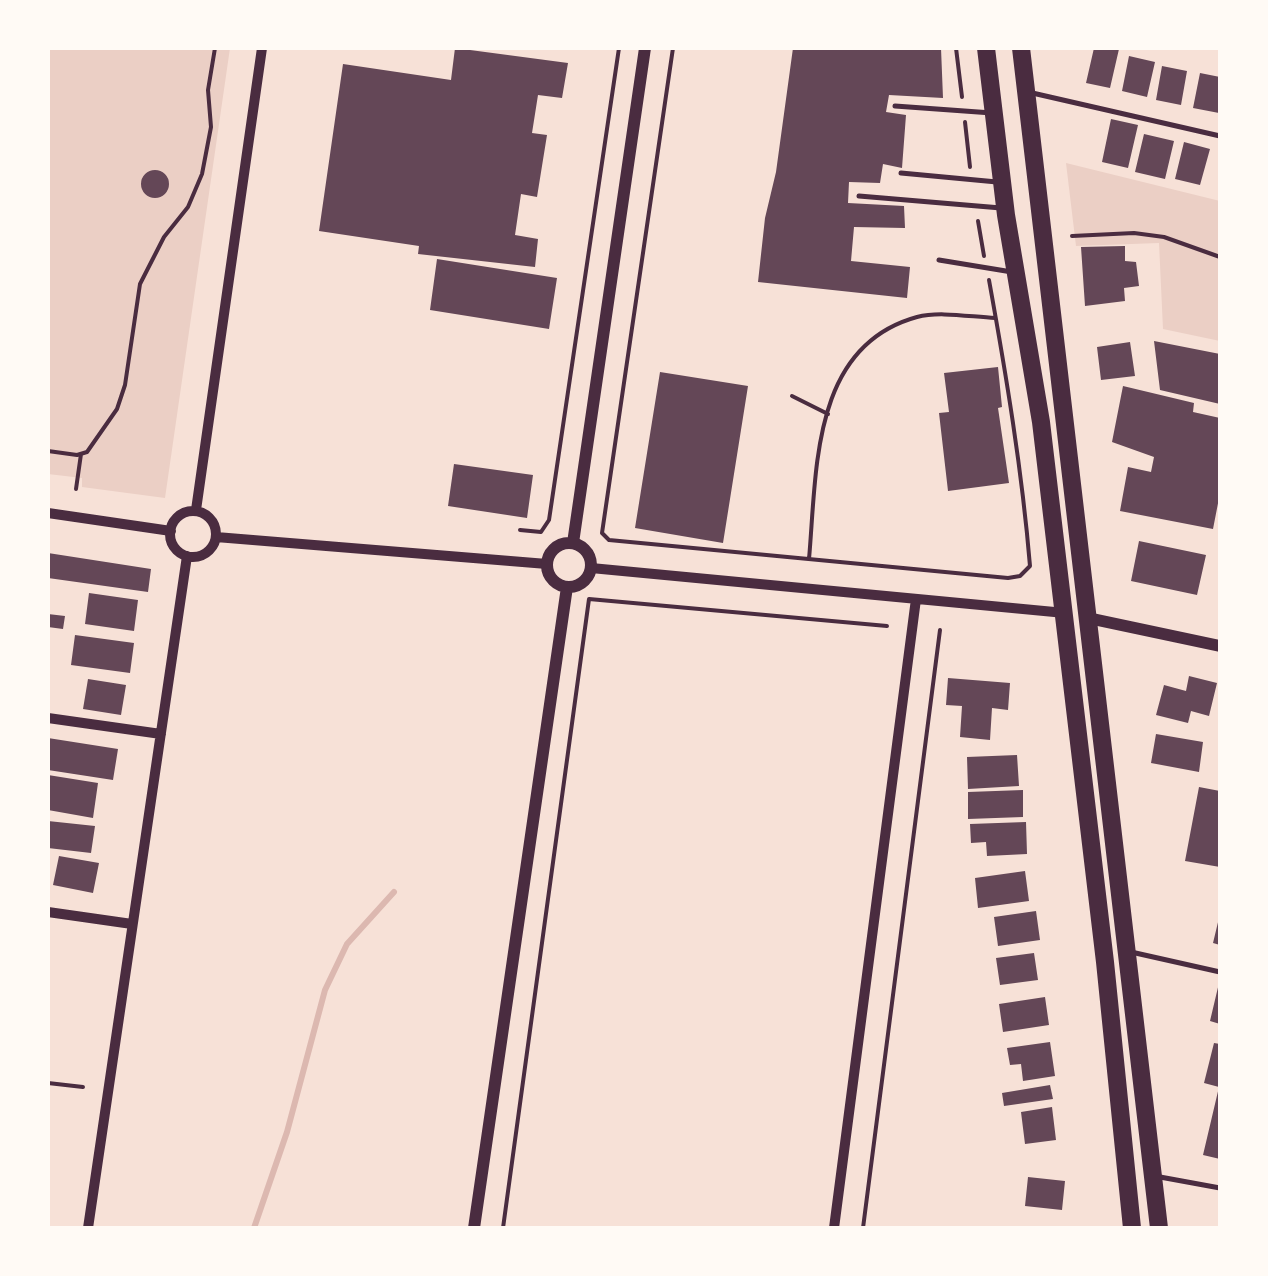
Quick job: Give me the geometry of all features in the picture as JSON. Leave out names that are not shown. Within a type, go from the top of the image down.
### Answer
[{"type":"main road","points":[[986,48],[1015,272],[1042,422],[1132,1228]]},
{"type":"main road","points":[[1021,48],[1159,1228]]},
{"type":"street","points":[[196,510],[262,48]]},
{"type":"street","points":[[573,543],[646,48]]},
{"type":"street","points":[[196,510],[212,520],[216,537],[206,553],[187,556],[174,547],[171,531],[179,515],[196,510]]},
{"type":"street","points":[[48,514],[171,531]]},
{"type":"street","points":[[216,537],[547,564]]},
{"type":"street","points":[[573,543],[585,549],[590,568],[580,584],[566,587],[555,582],[547,564],[555,547],[573,543]]},
{"type":"street","points":[[88,1228],[187,556]]},
{"type":"street","points":[[590,568],[1065,613]]},
{"type":"street","points":[[474,1228],[566,587]]},
{"type":"street","points":[[834,1228],[916,599]]},
{"type":"street","points":[[1088,618],[1220,646]]},
{"type":"street","points":[[48,718],[161,734]]},
{"type":"street","points":[[48,912],[132,924]]},
{"type":"lane","points":[[1024,91],[1220,136]]},
{"type":"lane","points":[[895,106],[994,113]]},
{"type":"lane","points":[[901,172],[1002,182]]},
{"type":"lane","points":[[859,196],[1006,208]]},
{"type":"lane","points":[[939,260],[1015,272]]},
{"type":"lane","points":[[1129,952],[1220,972]]},
{"type":"lane","points":[[1153,1176],[1220,1188]]},
{"type":"path","points":[[76,489],[81,454],[96,441],[117,409],[125,385],[140,284],[164,237],[188,208],[202,174],[211,127],[208,90],[214,48]]},
{"type":"path","points":[[520,530],[541,532],[549,520],[618,48]]},
{"type":"path","points":[[673,48],[602,533],[610,540],[1008,578],[1020,576],[1030,566],[996,318],[976,206]]},
{"type":"path","points":[[956,48],[972,179]]},
{"type":"path","points":[[1072,236],[1134,233],[1164,237],[1220,256]]},
{"type":"path","points":[[809,560],[832,391],[849,360],[888,328],[921,315],[996,318]]},
{"type":"path","points":[[792,396],[828,414]]},
{"type":"path","points":[[48,450],[81,454]]},
{"type":"path","points":[[503,1228],[589,598],[887,626]]},
{"type":"path","points":[[863,1228],[940,630]]},
{"type":"path","points":[[48,1083],[82,1087]]},
{"type":"shaded area","points":[[48,48],[230,48],[165,498],[82,487],[82,478],[48,474]]},
{"type":"shaded area","points":[[1066,163],[1220,201],[1220,341],[1163,329],[1159,243],[1076,246]]},
{"type":"building","points":[[455,48],[568,63],[562,98],[538,95],[532,133],[547,135],[537,197],[521,194],[515,235],[538,239],[535,267],[418,254],[419,246],[319,231],[343,64],[451,80]]},
{"type":"building","points":[[793,48],[941,48],[943,98],[889,95],[886,112],[906,115],[902,168],[883,164],[880,183],[849,182],[848,203],[904,206],[905,228],[854,227],[851,261],[910,267],[907,298],[758,282]]},
{"type":"building","points":[[1094,48],[1119,49],[1110,88],[1086,83]]},
{"type":"building","points":[[1129,56],[1155,62],[1147,97],[1122,91]]},
{"type":"building","points":[[1162,66],[1187,71],[1181,105],[1156,100]]},
{"type":"building","points":[[1200,73],[1220,77],[1219,113],[1193,108]]},
{"type":"building","points":[[1111,119],[1138,125],[1128,168],[1102,162]]},
{"type":"building","points":[[1144,134],[1174,141],[1165,179],[1135,172]]},
{"type":"building","points":[[1184,142],[1210,149],[1200,185],[1175,179]]},
{"type":"building","points":[[155,170],[165,174],[169,184],[165,194],[155,198],[145,194],[141,184],[145,174]]},
{"type":"building","points":[[1125,246],[1125,261],[1136,262],[1139,286],[1124,288],[1125,301],[1085,306],[1081,247]]},
{"type":"building","points":[[437,259],[557,278],[549,329],[430,310]]},
{"type":"building","points":[[1154,341],[1220,354],[1220,404],[1160,390]]},
{"type":"building","points":[[1130,342],[1135,376],[1101,380],[1097,347]]},
{"type":"building","points":[[998,367],[1002,407],[998,408],[1009,483],[948,491],[939,413],[949,412],[944,373]]},
{"type":"building","points":[[660,372],[748,386],[723,543],[635,528]]},
{"type":"building","points":[[1123,386],[1194,403],[1193,412],[1220,418],[1220,493],[1213,529],[1120,511],[1128,467],[1151,472],[1154,457],[1112,442]]},
{"type":"building","points":[[454,464],[533,475],[527,518],[448,506]]},
{"type":"building","points":[[1139,541],[1206,555],[1197,595],[1131,581]]},
{"type":"building","points":[[48,553],[151,569],[148,592],[48,578]]},
{"type":"building","points":[[89,593],[138,600],[134,631],[85,624]]},
{"type":"building","points":[[48,614],[65,616],[63,629],[48,627]]},
{"type":"building","points":[[75,635],[134,643],[130,673],[71,665]]},
{"type":"building","points":[[1189,676],[1217,683],[1209,716],[1191,711],[1188,723],[1156,715],[1164,685],[1186,691]]},
{"type":"building","points":[[948,678],[1010,683],[1008,710],[992,708],[990,740],[960,737],[962,706],[946,705]]},
{"type":"building","points":[[88,679],[126,685],[121,715],[83,709]]},
{"type":"building","points":[[1156,734],[1203,742],[1199,772],[1151,763]]},
{"type":"building","points":[[48,738],[118,749],[113,780],[48,770]]},
{"type":"building","points":[[1017,755],[1019,786],[968,789],[967,757]]},
{"type":"building","points":[[48,775],[98,783],[93,818],[48,810]]},
{"type":"building","points":[[1199,787],[1220,791],[1220,867],[1185,861]]},
{"type":"building","points":[[1023,790],[1023,817],[968,819],[968,792]]},
{"type":"building","points":[[48,821],[95,826],[91,853],[48,848]]},
{"type":"building","points":[[1026,822],[1027,854],[987,856],[986,842],[971,843],[970,824]]},
{"type":"building","points":[[59,856],[99,863],[93,893],[53,885]]},
{"type":"building","points":[[1025,871],[1029,901],[978,908],[975,878]]},
{"type":"building","points":[[1036,911],[1040,940],[998,946],[994,917]]},
{"type":"building","points":[[1220,918],[1220,945],[1213,943]]},
{"type":"building","points":[[1034,953],[1038,980],[1000,985],[996,958]]},
{"type":"building","points":[[1220,983],[1220,1024],[1210,1021]]},
{"type":"building","points":[[1045,997],[1049,1025],[1003,1032],[999,1004]]},
{"type":"building","points":[[1050,1042],[1055,1076],[1023,1081],[1021,1064],[1010,1065],[1007,1048]]},
{"type":"building","points":[[1214,1043],[1220,1044],[1220,1159],[1203,1155],[1219,1087],[1204,1083]]},
{"type":"building","points":[[1050,1085],[1053,1099],[1004,1106],[1002,1093]]},
{"type":"building","points":[[1052,1107],[1056,1140],[1025,1144],[1021,1112]]},
{"type":"building","points":[[1028,1177],[1065,1181],[1062,1210],[1025,1206]]},
{"type":"waterway","points":[[254,1228],[287,1132],[325,990],[347,944],[394,892]]}]
